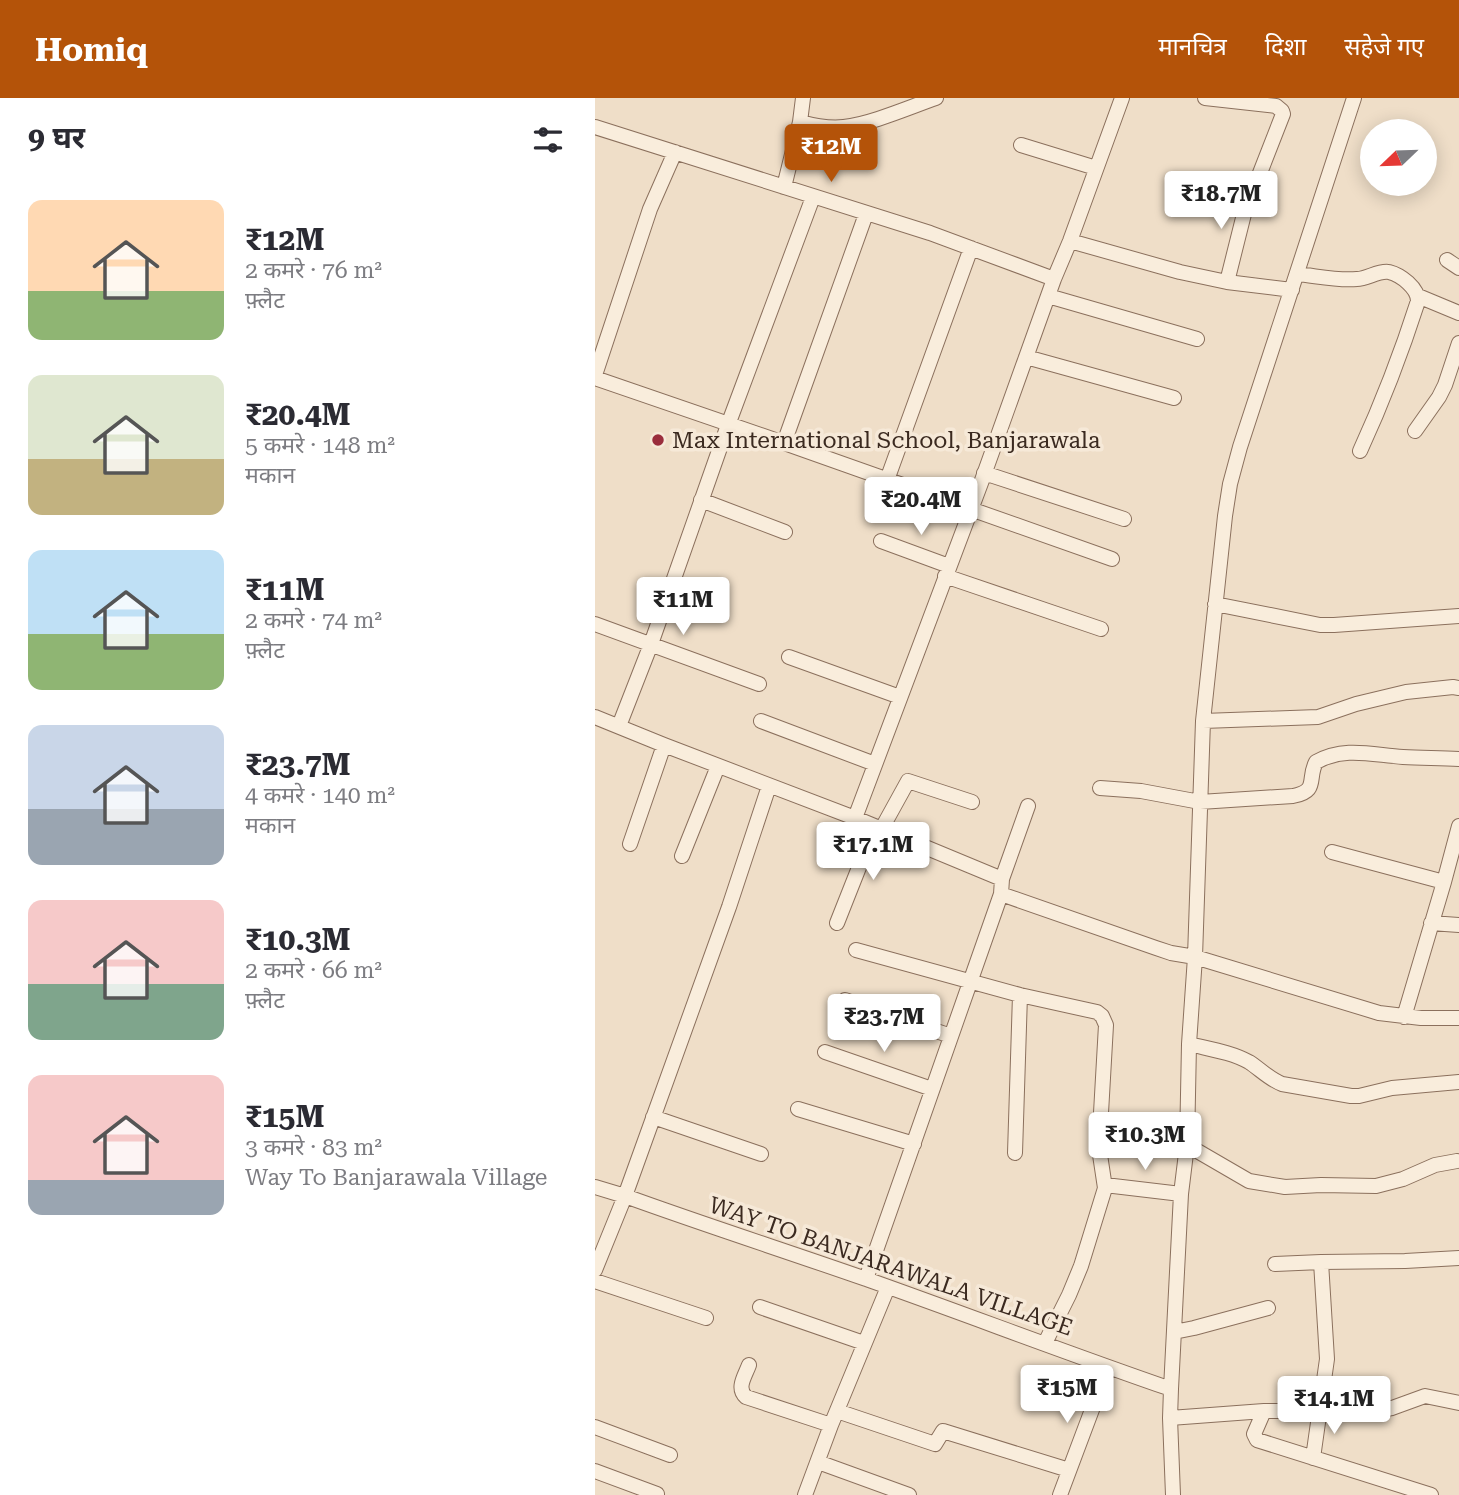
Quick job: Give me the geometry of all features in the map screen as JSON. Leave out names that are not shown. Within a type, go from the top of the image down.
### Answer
[{"type":"street","points":[[784,187],[803,98]]},
{"type":"street","points":[[800,122],[816,126],[845,127],[936,98]]},
{"type":"street","points":[[855,818],[1122,98]]},
{"type":"street","points":[[1205,98],[1276,106],[1283,114],[1244,214],[1227,282]]},
{"type":"street","points":[[1173,1495],[1171,1389],[1181,1194],[1187,1145],[1203,721],[1230,484],[1354,98]]},
{"type":"street","points":[[595,127],[930,233],[1053,279]]},
{"type":"street","points":[[1021,145],[1096,168]]},
{"type":"street","points":[[675,152],[650,209],[595,377],[1112,559]]},
{"type":"street","points":[[619,726],[652,644],[728,425],[813,197]]},
{"type":"street","points":[[784,443],[866,214]]},
{"type":"street","points":[[1070,241],[1180,272],[1227,282],[1292,290]]},
{"type":"street","points":[[887,480],[971,248]]},
{"type":"street","points":[[1297,274],[1356,279],[1386,272],[1398,276],[1415,289],[1418,296],[1394,374],[1360,451]]},
{"type":"street","points":[[1048,296],[1197,339]]},
{"type":"street","points":[[1418,296],[1459,313]]},
{"type":"street","points":[[1415,431],[1445,385],[1459,343]]},
{"type":"street","points":[[1026,357],[1174,398]]},
{"type":"street","points":[[984,473],[1124,519]]},
{"type":"street","points":[[702,500],[785,532]]},
{"type":"street","points":[[881,541],[947,571],[1101,629]]},
{"type":"street","points":[[1215,604],[1320,625],[1459,616]]},
{"type":"street","points":[[595,624],[759,684]]},
{"type":"street","points":[[789,657],[900,697]]},
{"type":"street","points":[[1203,721],[1318,717],[1356,704],[1406,692],[1459,688]]},
{"type":"street","points":[[595,717],[855,818],[1002,887],[1156,948],[1195,957],[1380,1013],[1404,1017],[1459,1018]]},
{"type":"street","points":[[761,721],[875,764]]},
{"type":"street","points":[[630,844],[664,745]]},
{"type":"street","points":[[1100,788],[1141,791],[1200,802],[1301,795],[1312,784],[1315,762],[1344,753],[1459,759]]},
{"type":"street","points":[[682,856],[718,766]]},
{"type":"street","points":[[837,923],[878,828],[908,781],[972,802]]},
{"type":"street","points":[[595,1270],[625,1196],[729,907],[769,786]]},
{"type":"street","points":[[866,1279],[972,981],[1028,806]]},
{"type":"street","points":[[1404,1017],[1444,882],[1454,866],[1459,825]]},
{"type":"street","points":[[1332,852],[1444,882]]},
{"type":"street","points":[[1431,923],[1459,925]]},
{"type":"street","points":[[856,950],[1020,995],[1097,1012],[1105,1020],[1099,1149],[1105,1185],[1081,1266],[1045,1343]]},
{"type":"street","points":[[1015,1153],[1020,995]]},
{"type":"street","points":[[845,1000],[951,1036]]},
{"type":"street","points":[[1189,1044],[1233,1055],[1282,1084],[1351,1096],[1392,1088],[1459,1082]]},
{"type":"street","points":[[825,1052],[932,1089]]},
{"type":"street","points":[[798,1109],[914,1144]]},
{"type":"street","points":[[653,1117],[761,1154]]},
{"type":"street","points":[[1187,1145],[1249,1181],[1285,1187],[1376,1186],[1403,1179],[1435,1165],[1457,1161]]},
{"type":"street","points":[[1105,1185],[1181,1194]]},
{"type":"street","name":"WAY TO BANJARAWALA VILLAGE","points":[[595,1187],[866,1279],[1171,1389]]},
{"type":"street","points":[[1275,1264],[1459,1258]]},
{"type":"street","points":[[1313,1458],[1327,1359],[1321,1262]]},
{"type":"street","points":[[595,1281],[706,1318]]},
{"type":"street","points":[[805,1495],[863,1343],[888,1287]]},
{"type":"street","points":[[760,1307],[863,1343]]},
{"type":"street","points":[[1174,1332],[1268,1308]]},
{"type":"street","points":[[750,1365],[741,1387],[741,1392],[746,1397],[935,1444],[943,1431],[1069,1470]]},
{"type":"street","points":[[1060,1495],[1108,1367]]},
{"type":"street","points":[[1170,1418],[1264,1410],[1380,1410],[1425,1396],[1459,1403]]},
{"type":"street","points":[[1264,1410],[1254,1434],[1257,1440],[1431,1495]]},
{"type":"street","points":[[595,1427],[670,1455]]},
{"type":"street","points":[[818,1462],[909,1495]]},
{"type":"street","points":[[595,1471],[657,1494]]},
{"type":"place","name":"Max International School, Banjarawala","points":[[658,440]]}]
